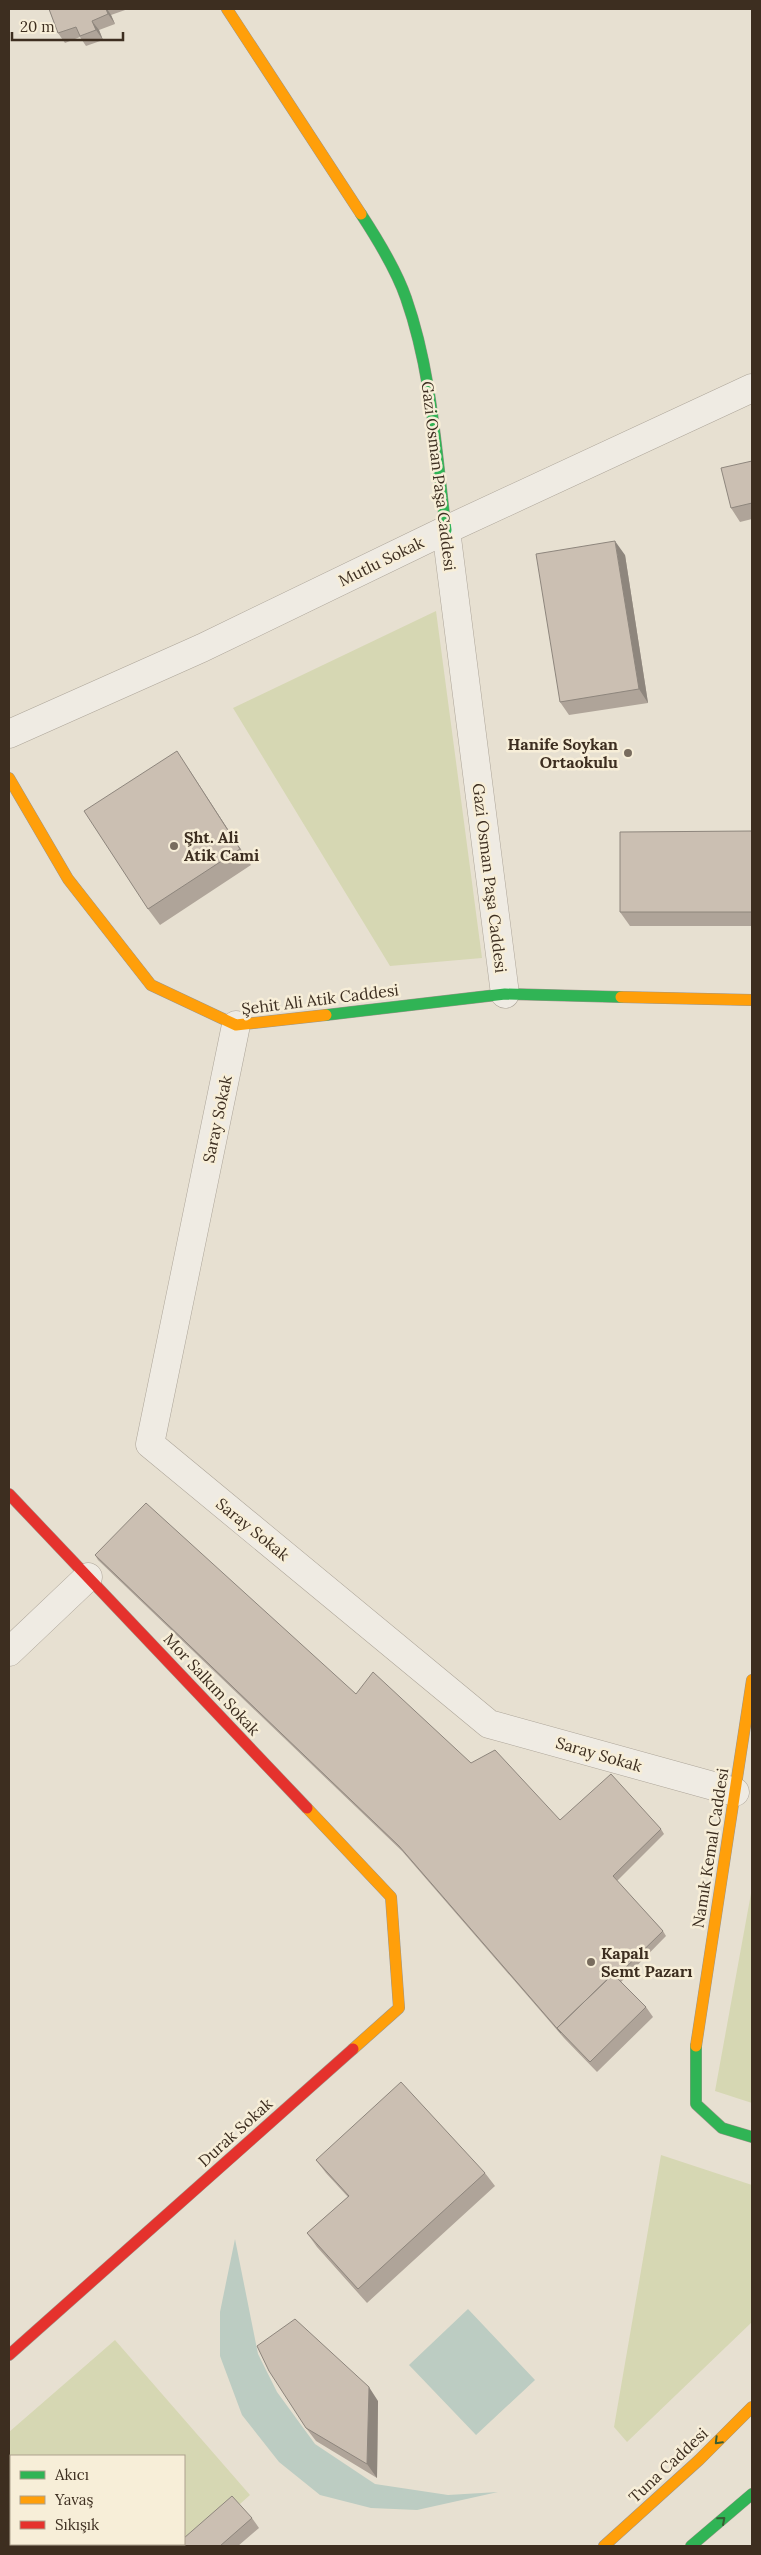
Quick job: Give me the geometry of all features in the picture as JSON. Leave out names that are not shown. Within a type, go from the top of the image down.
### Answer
[{"type":"street","name":"Gazi Osman Paşa Caddesi","points":[[227,9],[377,238],[406,297],[425,365],[504,994]]},
{"type":"street","name":"Mutlu Sokak","points":[[9,734],[202,648],[446,530],[752,388]]},
{"type":"street","name":"Şehit Ali Atik Caddesi","points":[[9,778],[68,879],[152,985],[236,1025],[504,994],[752,1000]]},
{"type":"street","name":"Saray Sokak","points":[[236,1025],[150,1444],[489,1724],[735,1792]]},
{"type":"street","name":"Mor Salkım Sokak","points":[[9,1494],[391,1897]]},
{"type":"street","points":[[9,1652],[88,1577]]},
{"type":"street","name":"Namık Kemal Caddesi","points":[[752,1680],[696,2042],[696,2104],[722,2128],[752,2137]]},
{"type":"street","name":"Durak Sokak","points":[[9,2355],[399,2008],[391,1897]]},
{"type":"street","name":"Tuna Caddesi","points":[[604,2546],[699,2460],[752,2407]]},
{"type":"street","points":[[691,2546],[752,2494]]},
{"type":"green space","points":[[436,611],[482,958],[390,966],[233,708]]},
{"type":"green space","points":[[752,1888],[752,2103],[715,2091]]},
{"type":"green space","points":[[661,2155],[752,2185],[752,2322],[627,2442],[614,2427]]},
{"type":"green space","points":[[115,2340],[250,2495],[193,2546],[19,2546],[18,2545],[185,2545],[185,2455],[10,2455],[10,2536],[9,2432]]},
{"type":"shaded area","points":[[235,2239],[258,2354],[277,2392],[315,2444],[375,2484],[448,2495],[498,2492],[417,2510],[371,2508],[320,2495],[279,2462],[242,2415],[220,2356],[220,2312]]},
{"type":"shaded area","points":[[468,2309],[535,2380],[476,2435],[409,2365]]},
{"type":"building","points":[[49,9],[106,9],[108,14],[92,21],[96,30],[80,36],[76,27],[58,33]]},
{"type":"building","points":[[752,461],[752,503],[731,508],[721,468]]},
{"type":"building","points":[[615,541],[639,689],[560,702],[536,554]]},
{"type":"building","name":"Şht. Ali Atik Cami","points":[[177,751],[240,849],[148,909],[84,811]]},
{"type":"building","points":[[752,831],[752,912],[620,912],[620,832]]},
{"type":"building","points":[[146,1503],[356,1694],[373,1672],[471,1763],[495,1750],[560,1820],[611,1774],[661,1829],[613,1876],[663,1931],[616,1977],[613,1974],[557,2028],[561,2033],[399,1846],[95,1555]]},
{"type":"building","points":[[613,1974],[646,2007],[590,2062],[557,2028]]},
{"type":"building","points":[[401,2082],[485,2173],[358,2289],[307,2233],[349,2196],[316,2160]]},
{"type":"building","points":[[295,2319],[369,2387],[367,2464],[306,2428],[269,2371],[257,2346]]},
{"type":"building","points":[[232,2496],[252,2518],[220,2546],[175,2546],[185,2545],[185,2537]]},
{"type":"traffic: fast","points":[[361,214],[397,276],[415,326],[432,413],[446,530]]},
{"type":"traffic: fast","points":[[326,1015],[505,994],[621,997]]},
{"type":"traffic: fast","points":[[696,2046],[696,2104],[722,2128],[752,2137]]},
{"type":"traffic: fast","points":[[691,2546],[752,2494]]},
{"type":"traffic: slow","points":[[227,9],[361,214]]},
{"type":"traffic: slow","points":[[9,778],[68,879],[151,985],[236,1025],[326,1015]]},
{"type":"traffic: slow","points":[[621,997],[752,1000]]},
{"type":"traffic: slow","points":[[696,2046],[752,1680]]},
{"type":"traffic: slow","points":[[307,1808],[391,1897],[399,2008],[353,2049]]},
{"type":"traffic: slow","points":[[604,2546],[699,2460],[752,2407]]},
{"type":"traffic: jam","points":[[9,1494],[307,1808]]},
{"type":"traffic: jam","points":[[9,2355],[353,2049]]},
{"type":"place","name":"Hanife Soykan Ortaokulu","points":[[628,753]]},
{"type":"place","name":"Şht. Ali Atik Cami","points":[[174,846]]},
{"type":"place","name":"Kapalı Semt Pazarı","points":[[591,1962]]}]
